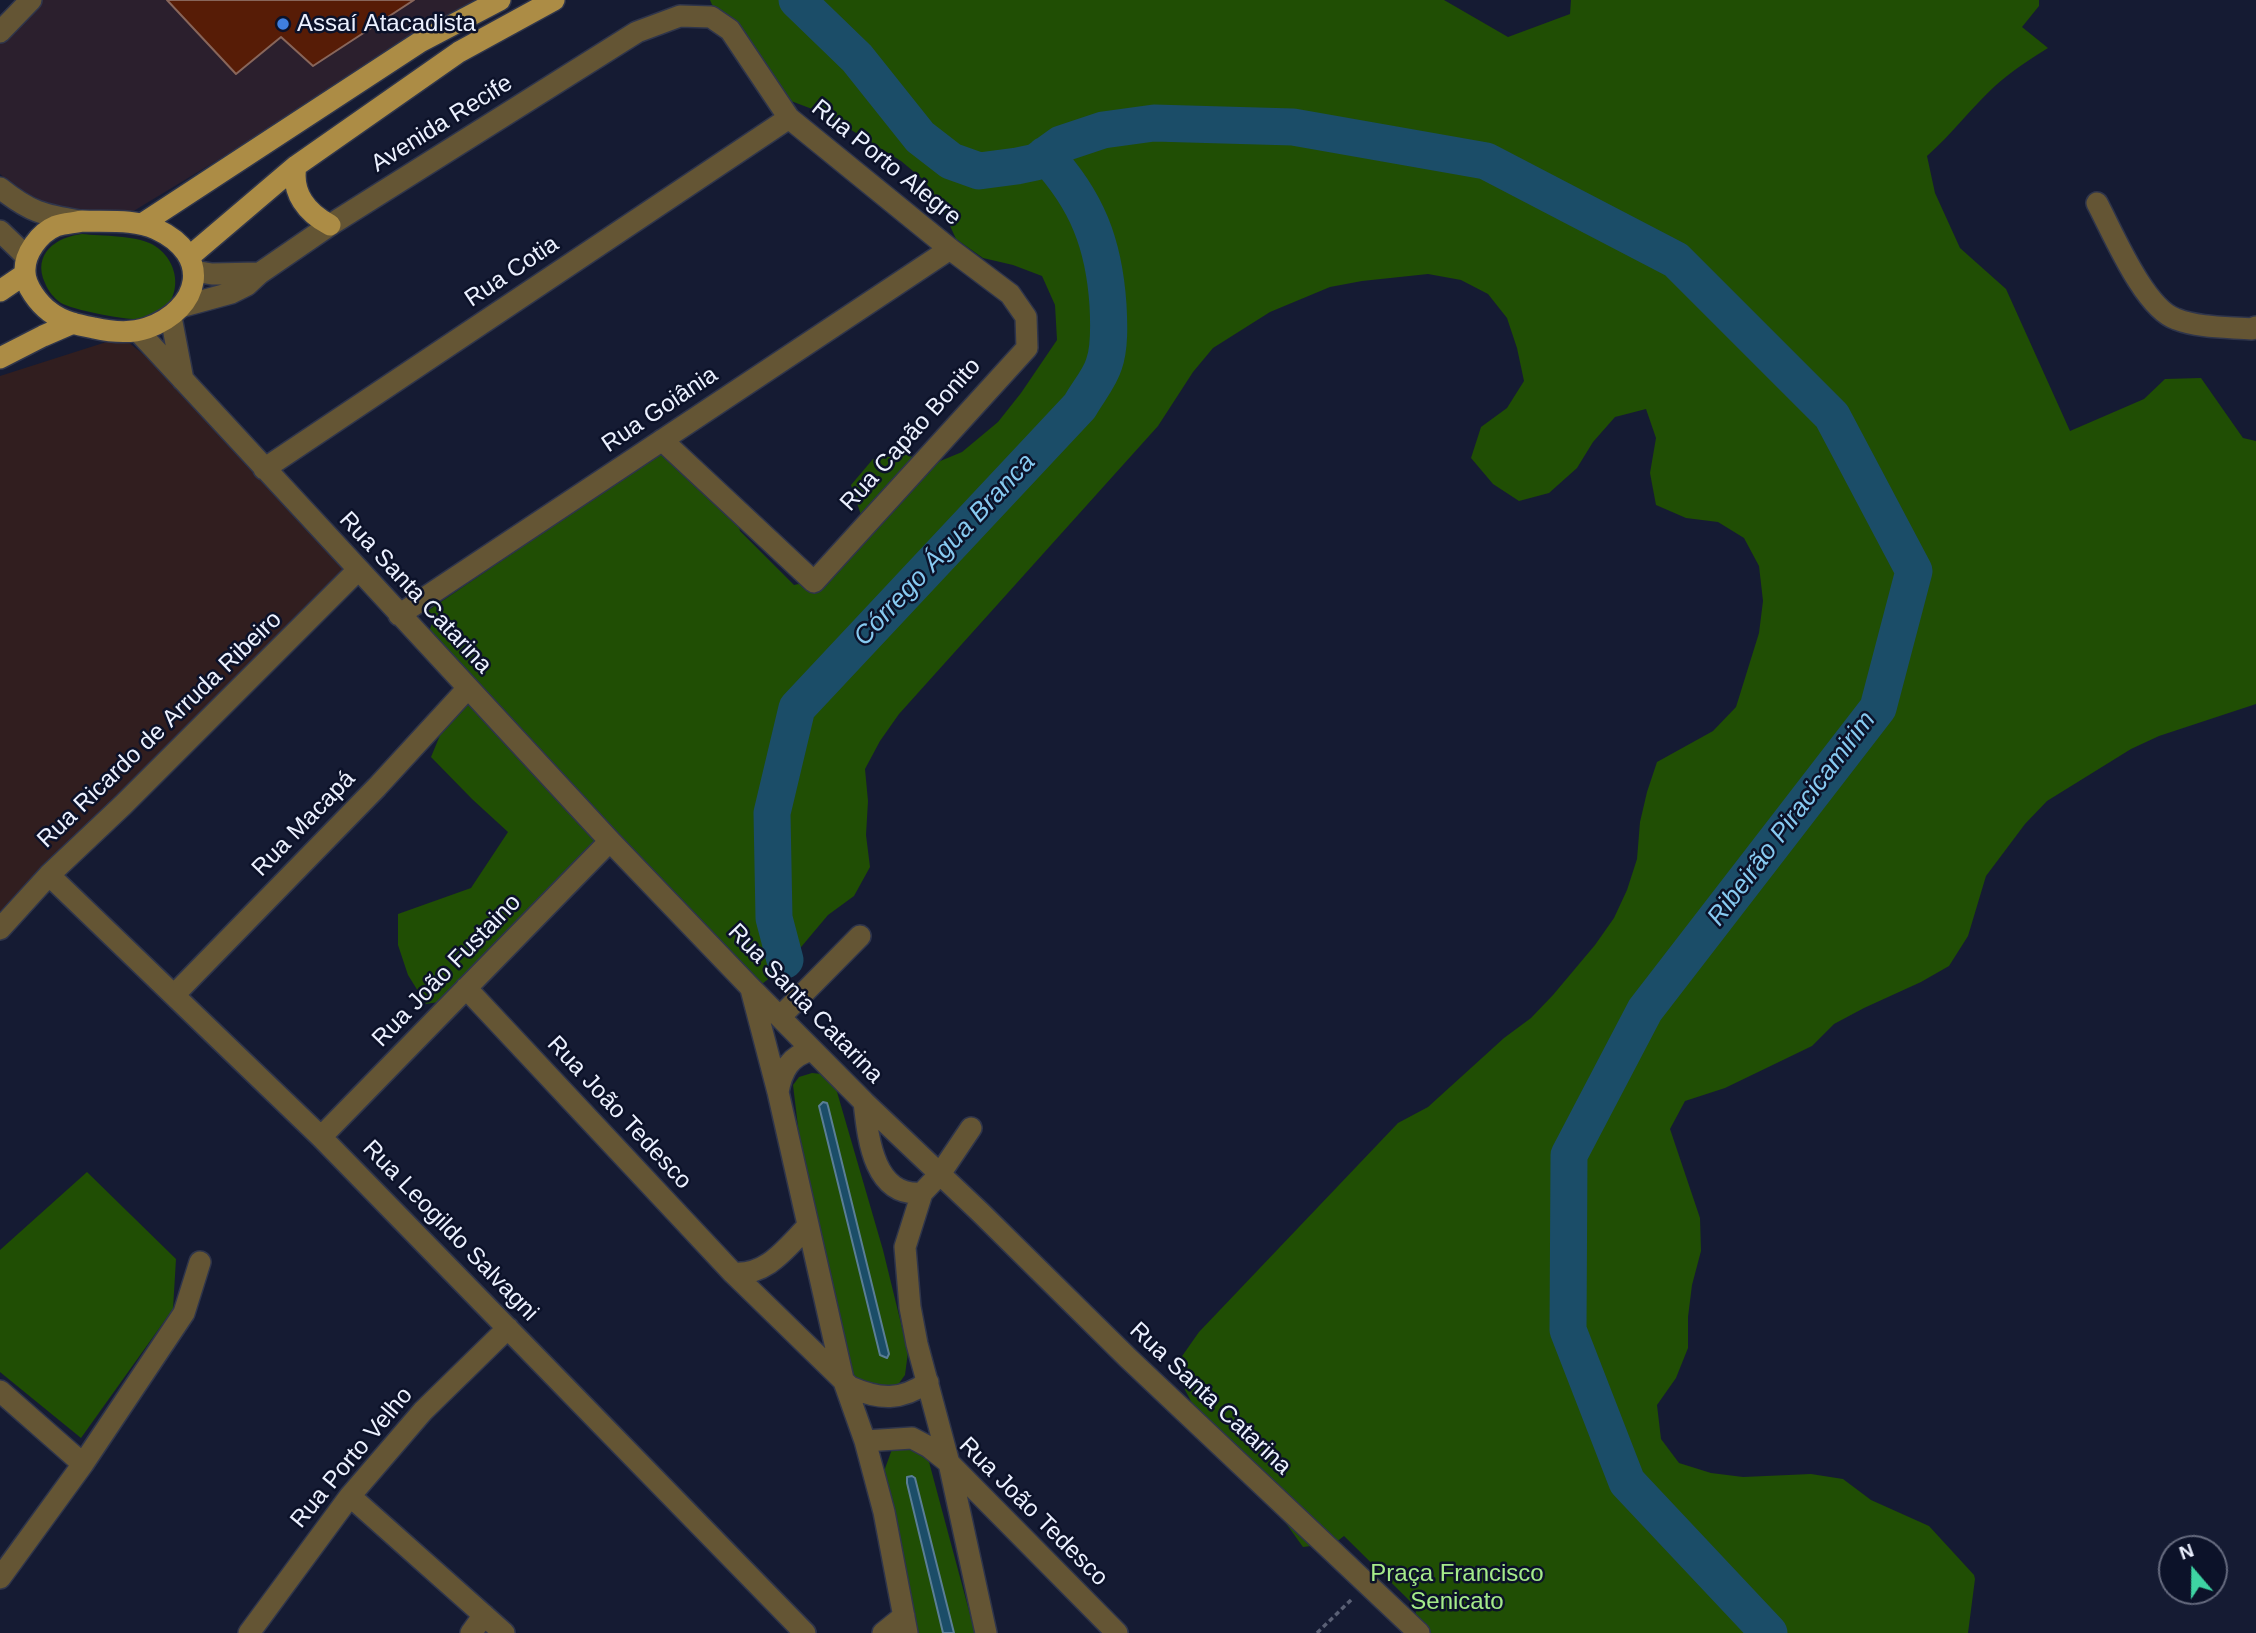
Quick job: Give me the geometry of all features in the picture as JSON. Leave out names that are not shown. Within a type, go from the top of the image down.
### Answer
[{"type":"main road","points":[[142,224],[420,42],[500,0]]},
{"type":"main road","points":[[191,264],[296,166],[459,52],[554,0]]},
{"type":"main road","points":[[296,166],[294,180],[299,198],[312,214],[330,225]]},
{"type":"main road","points":[[0,290],[26,266],[41,237],[55,227],[82,221],[142,224],[176,240],[191,264],[194,285],[176,312],[138,331],[111,331],[73,323],[49,312],[38,301],[26,266]]},
{"type":"main road","points":[[0,358],[73,323]]},
{"type":"street","points":[[0,32],[31,0]]},
{"type":"street","name":"Rua Porto Alegre","points":[[656,25],[680,16],[711,17],[730,30],[789,118],[950,249],[1010,293],[1026,317]]},
{"type":"street","name":"Avenida Recife","points":[[176,312],[247,285],[260,273],[330,225],[637,32],[656,25]]},
{"type":"street","name":"Rua Cotia","points":[[264,469],[789,118]]},
{"type":"street","points":[[0,188],[22,206],[49,216],[82,221]]},
{"type":"street","points":[[2097,203],[2147,296],[2173,319],[2198,324],[2252,329],[2256,327]]},
{"type":"street","points":[[0,231],[26,266]]},
{"type":"street","name":"Rua Goiânia","points":[[399,615],[950,249]]},
{"type":"street","points":[[191,264],[212,274],[260,273]]},
{"type":"street","points":[[176,312],[184,382]]},
{"type":"street","name":"Rua Capão Bonito","points":[[662,440],[814,582],[1027,348],[1026,317]]},
{"type":"street","name":"Rua Santa Catarina","points":[[138,331],[399,615],[750,987],[864,1102],[1128,1358],[1419,1633]]},
{"type":"street","name":"Rua Ricardo de Arruda Ribeiro","points":[[0,929],[49,875],[123,805],[358,570]]},
{"type":"street","name":"Rua Macapá","points":[[175,994],[377,787],[468,688]]},
{"type":"street","name":"Rua João Fustaino","points":[[321,1137],[610,841]]},
{"type":"street","name":"Rua Leogildo Salvagni","points":[[49,875],[321,1137],[805,1632]]},
{"type":"street","points":[[780,1017],[860,936]]},
{"type":"street","points":[[750,987],[778,1092],[843,1379],[865,1441],[884,1513],[906,1625],[883,1633]]},
{"type":"street","name":"Rua João Tedesco","points":[[466,988],[733,1273],[850,1387],[868,1395],[882,1397],[912,1393],[928,1382]]},
{"type":"street","points":[[778,1092],[781,1075],[787,1065],[800,1053],[812,1050]]},
{"type":"street","points":[[864,1102],[871,1149],[877,1165],[896,1187],[908,1194],[922,1193]]},
{"type":"street","points":[[971,1128],[940,1174],[922,1193],[905,1247],[910,1307],[949,1463],[986,1633]]},
{"type":"street","points":[[733,1273],[754,1272],[768,1264],[781,1255],[807,1226]]},
{"type":"street","points":[[0,1578],[83,1464],[184,1314],[200,1262]]},
{"type":"street","name":"Rua Porto Velho","points":[[249,1633],[350,1496],[423,1411],[508,1328]]},
{"type":"street","points":[[0,1391],[83,1464]]},
{"type":"street","name":"Rua João Tedesco","points":[[865,1441],[912,1438],[929,1447],[949,1463],[1117,1633]]},
{"type":"street","points":[[350,1496],[503,1633]]},
{"type":"street","points":[[471,1633],[484,1615]]},
{"type":"path","points":[[1317,1633],[1369,1583]]},
{"type":"shaded area","points":[[36,0],[482,0],[132,212],[76,213],[23,195],[0,174],[0,38]]},
{"type":"shaded area","points":[[122,337],[193,395],[362,564],[0,915],[0,376]]},
{"type":"green space","name":"Praça Francisco Senicato","points":[[710,0],[1444,0],[1508,37],[1570,14],[1571,0],[2039,0],[2039,6],[2022,27],[2048,48],[1995,86],[1927,156],[1935,193],[1960,248],[2006,289],[2070,431],[2144,399],[2165,379],[2201,378],[2243,438],[2256,441],[2256,704],[2159,736],[2131,749],[2047,801],[2025,824],[1986,876],[1968,936],[1949,966],[1834,1024],[1812,1046],[1725,1088],[1685,1101],[1670,1129],[1700,1218],[1701,1251],[1692,1285],[1688,1348],[1676,1378],[1657,1405],[1661,1439],[1679,1463],[1711,1473],[1743,1477],[1811,1474],[1843,1479],[1871,1500],[1929,1526],[1974,1575],[1968,1633],[1420,1633],[1413,1622],[1417,1608],[1344,1536],[1335,1543],[1303,1547],[1267,1493],[1200,1418],[1185,1390],[1180,1359],[1199,1332],[1398,1123],[1428,1107],[1504,1038],[1531,1018],[1595,945],[1614,918],[1627,890],[1637,859],[1640,822],[1647,792],[1657,762],[1713,731],[1736,707],[1759,633],[1763,601],[1759,566],[1744,538],[1718,522],[1686,518],[1656,505],[1650,473],[1656,438],[1646,409],[1615,417],[1593,442],[1577,468],[1549,493],[1519,501],[1493,484],[1471,458],[1481,427],[1507,408],[1524,381],[1507,318],[1488,294],[1461,280],[1428,274],[1330,287],[1270,312],[1213,348],[1193,372],[1158,426],[899,714],[865,769],[868,801],[866,835],[870,867],[854,896],[828,915],[786,965],[762,984],[733,968],[618,857],[589,846],[509,956],[457,999],[426,1004],[408,975],[398,945],[398,914],[471,888],[508,832],[431,757],[443,728],[460,701],[445,673],[422,650],[433,621],[426,612],[542,530],[565,518],[660,453],[671,463],[695,470],[735,512],[740,531],[794,585],[803,583],[861,515],[851,485],[873,459],[904,454],[933,464],[962,452],[998,422],[1057,340],[1055,305],[1042,276],[983,258],[956,239],[942,208],[925,181],[901,161],[820,112],[791,101],[741,60],[724,32]]},
{"type":"green space","points":[[82,234],[148,242],[165,255],[172,266],[175,289],[164,309],[153,316],[132,319],[76,309],[56,299],[48,289],[42,273],[44,256],[55,243]]},
{"type":"green space","points":[[812,1073],[822,1074],[835,1085],[883,1250],[908,1352],[905,1375],[897,1386],[883,1390],[855,1385],[800,1143],[793,1085],[799,1077]]},
{"type":"green space","points":[[87,1172],[176,1259],[173,1309],[81,1438],[0,1372],[0,1250]]},
{"type":"green space","points":[[895,1441],[925,1447],[975,1633],[916,1633],[883,1474]]},
{"type":"water","points":[[823,1102],[828,1106],[889,1354],[887,1358],[880,1355],[819,1106]]},
{"type":"water","points":[[907,1477],[915,1478],[954,1633],[943,1633],[907,1483]]},
{"type":"building","name":"Assaí Atacadista","points":[[167,0],[414,0],[313,66],[281,37],[236,74]]},
{"type":"waterway","name":"Ribeirão Piracicamirim","points":[[797,0],[857,58],[920,137],[951,161],[979,171],[1036,162],[1061,144],[1103,130],[1154,123],[1293,127],[1486,161],[1676,260],[1832,416],[1914,571],[1878,708],[1645,1010],[1569,1155],[1568,1330],[1627,1482],[1769,1633]]},
{"type":"waterway","name":"Córrego Água Branca","points":[[785,960],[774,918],[772,813],[797,708],[1080,406],[1104,364],[1108,343],[1108,305],[1097,243],[1091,224],[1072,189],[1045,155]]},
{"type":"place","name":"Assaí Atacadista","points":[[283,24]]}]
